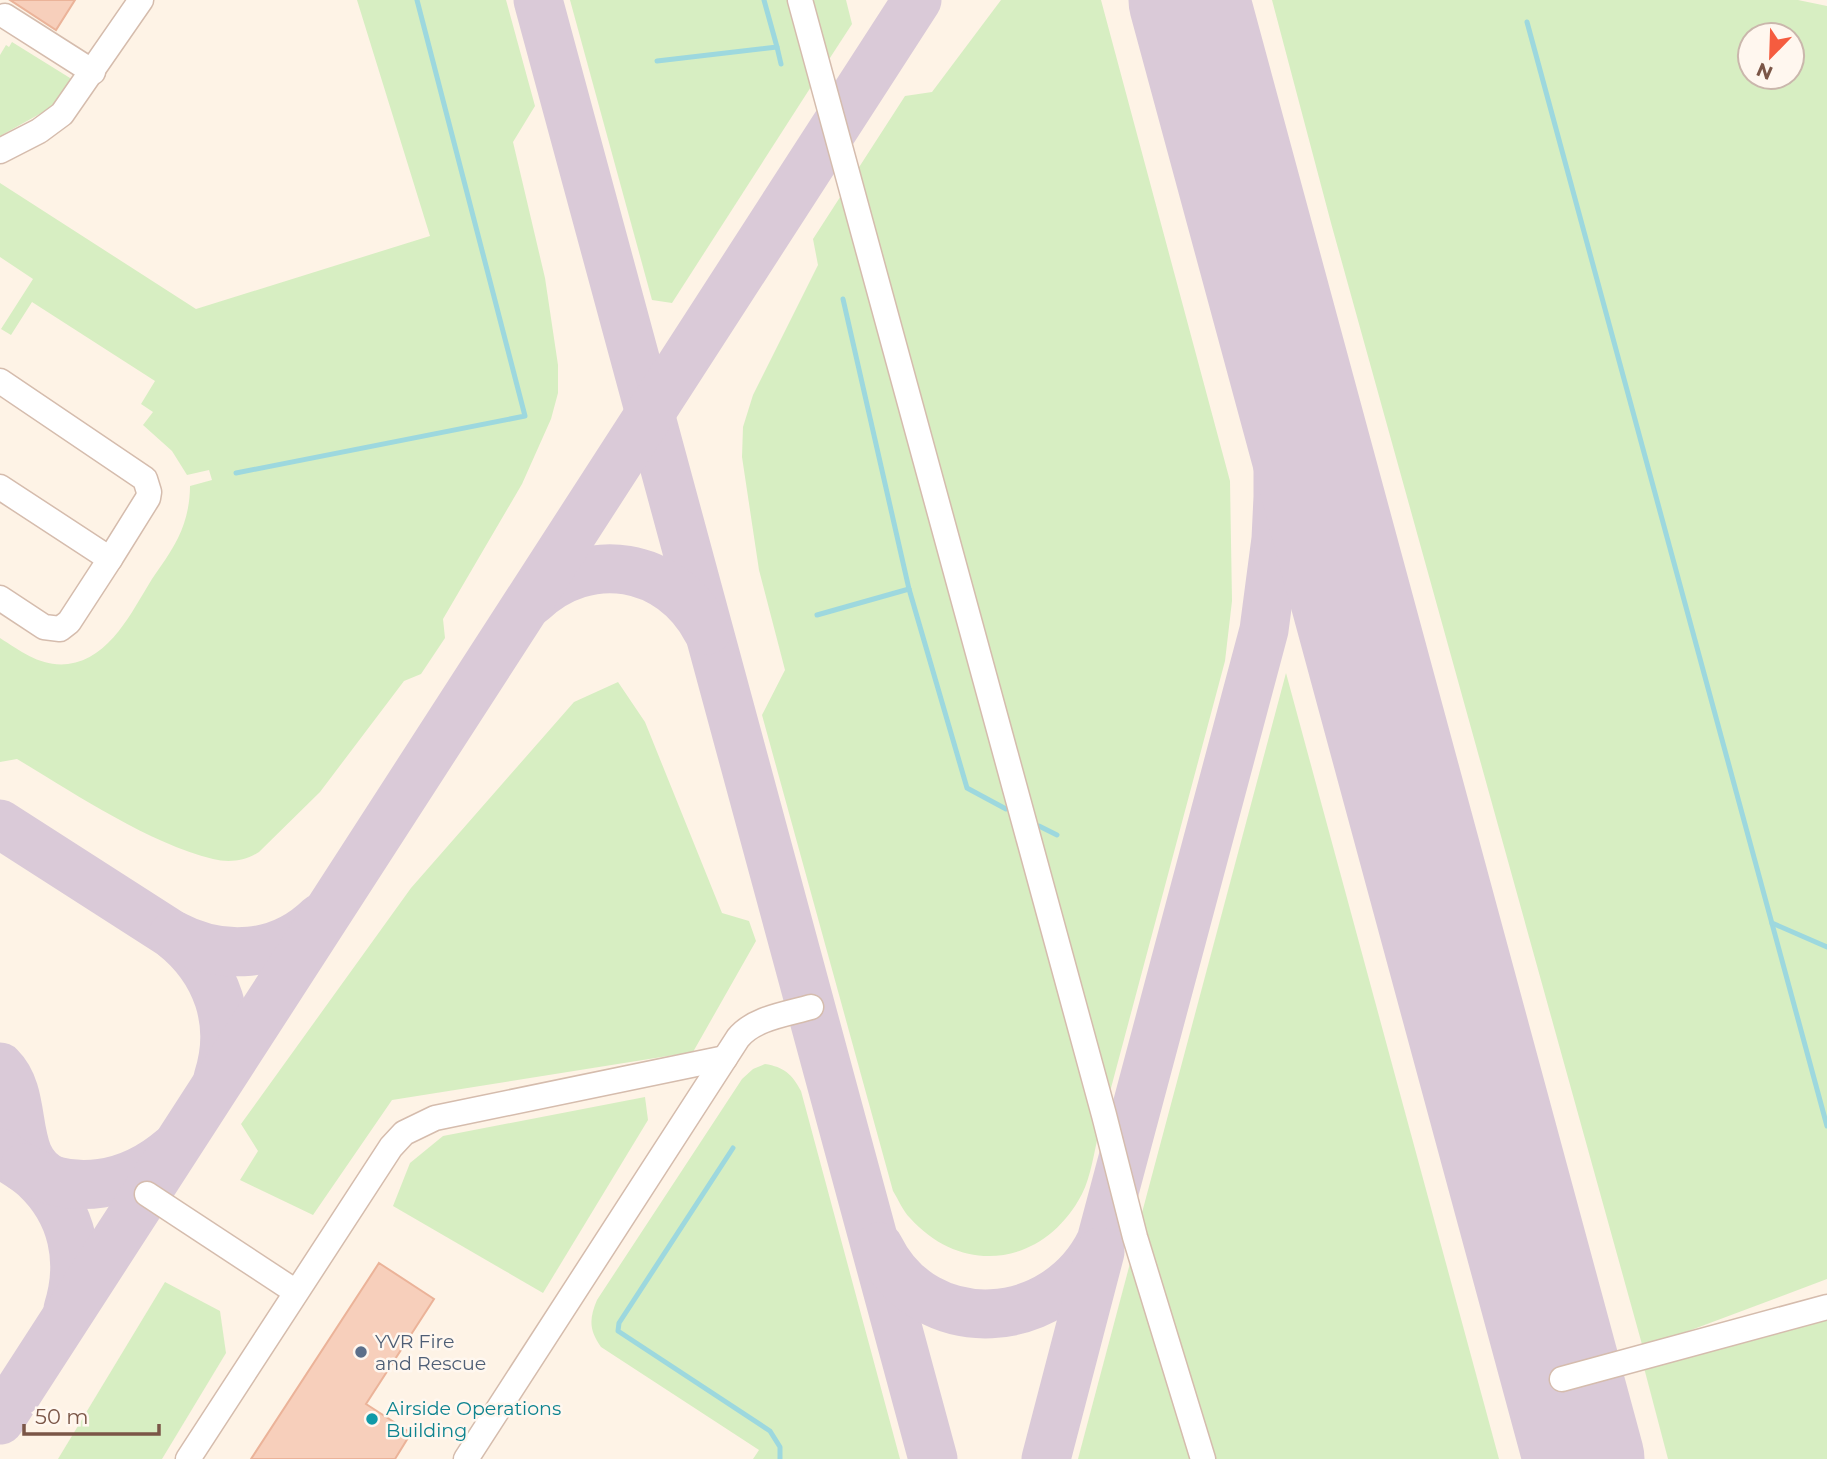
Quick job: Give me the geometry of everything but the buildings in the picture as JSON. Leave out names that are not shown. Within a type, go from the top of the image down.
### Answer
[{"type":"lane","points":[[0,151],[39,131],[62,114],[141,0]]},
{"type":"lane","points":[[800,0],[1135,1237],[1203,1459]]},
{"type":"lane","points":[[5,16],[93,72]]},
{"type":"lane","points":[[0,382],[145,479],[149,492],[148,498],[110,559],[69,622],[60,629],[44,627],[0,598]]},
{"type":"lane","points":[[0,487],[110,559]]},
{"type":"lane","points":[[466,1459],[746,1028],[811,1007]]},
{"type":"lane","points":[[188,1459],[391,1147],[404,1133],[435,1118],[725,1058]]},
{"type":"lane","points":[[147,1194],[296,1292]]},
{"type":"lane","points":[[1562,1379],[1827,1307]]},
{"type":"green space","points":[[357,0],[506,0],[535,106],[513,142],[545,278],[558,365],[558,393],[551,419],[522,484],[443,619],[445,638],[421,674],[404,681],[320,792],[259,852],[243,859],[219,860],[188,852],[137,829],[17,759],[0,762],[0,638],[32,657],[49,663],[68,664],[96,653],[128,619],[166,559],[183,526],[190,486],[212,480],[209,470],[187,475],[172,451],[143,425],[153,412],[141,404],[155,381],[32,302],[11,335],[1,329],[33,279],[0,257],[0,183],[196,309],[430,236]]},
{"type":"green space","points":[[570,0],[794,0],[816,79],[672,303],[652,300]]},
{"type":"green space","points":[[808,0],[846,0],[852,24],[826,64]]},
{"type":"green space","points":[[1001,0],[1101,0],[1230,481],[1232,601],[1225,661],[1107,1103],[854,175],[905,96],[932,92]]},
{"type":"green space","points":[[1272,0],[1798,0],[1827,6],[1827,1279],[1643,1348],[1331,223]]},
{"type":"green space","points":[[12,42],[70,78],[72,83],[54,106],[0,136],[0,55],[6,45],[9,47]]},
{"type":"green space","points":[[844,191],[1099,1132],[1085,1187],[1066,1218],[1047,1236],[1026,1249],[1002,1255],[978,1255],[954,1250],[931,1237],[907,1215],[893,1191],[762,715],[785,670],[759,570],[742,457],[743,427],[753,395],[818,265],[813,239]]},
{"type":"green space","points":[[1286,673],[1499,1459],[1211,1459],[1139,1224]]},
{"type":"green space","points":[[618,682],[645,722],[722,913],[749,921],[756,941],[693,1052],[392,1100],[313,1215],[240,1180],[258,1151],[241,1124],[411,888],[574,702]]},
{"type":"green space","points":[[765,1064],[787,1072],[801,1091],[900,1459],[753,1459],[759,1450],[601,1347],[592,1330],[597,1300],[742,1079],[753,1069]]},
{"type":"green space","points":[[645,1097],[648,1120],[543,1293],[393,1206],[410,1163],[443,1136]]},
{"type":"green space","points":[[1133,1252],[1196,1459],[1078,1459]]},
{"type":"green space","points":[[165,1282],[220,1311],[226,1353],[162,1459],[58,1459]]},
{"type":"green space","points":[[1827,1312],[1827,1459],[1668,1459],[1643,1364]]},
{"type":"waterway","points":[[236,473],[525,416],[417,0]]},
{"type":"waterway","points":[[657,61],[777,47],[764,0]]},
{"type":"waterway","points":[[1527,22],[1827,1126]]},
{"type":"waterway","points":[[777,47],[781,64]]},
{"type":"waterway","points":[[843,299],[909,589],[967,788],[1006,809]]},
{"type":"waterway","points":[[817,615],[909,589]]},
{"type":"waterway","points":[[1039,826],[1057,835]]},
{"type":"waterway","points":[[1772,923],[1827,947]]},
{"type":"waterway","points":[[733,1148],[619,1323],[618,1331],[770,1431],[780,1447],[780,1459]]},
{"type":"taxiway","points":[[538,0],[933,1459]]},
{"type":"taxiway","points":[[0,1420],[917,0]]},
{"type":"taxiway","points":[[1192,0],[1193,15]]},
{"type":"taxiway","points":[[879,1247],[900,1278],[927,1299],[958,1311],[991,1314],[1024,1308],[1054,1294],[1081,1271],[1101,1241],[1264,630],[1276,539],[1278,497],[1278,331]]},
{"type":"taxiway","points":[[532,601],[554,584],[578,574],[602,569],[627,570],[651,577],[672,589],[691,607],[707,630]]},
{"type":"taxiway","points":[[0,824],[173,935],[201,964],[219,999],[223,1018],[225,1037],[218,1078]]},
{"type":"taxiway","points":[[173,935],[211,949],[249,951],[287,941],[320,918]]},
{"type":"taxiway","points":[[0,1067],[15,1095],[24,1143],[30,1158],[39,1170],[53,1180]]},
{"type":"taxiway","points":[[24,1168],[62,1182],[101,1183],[139,1172],[173,1149]]},
{"type":"taxiway","points":[[0,1153],[36,1178],[59,1206],[66,1222],[72,1239],[75,1273],[68,1309]]},
{"type":"taxiway","points":[[1046,1459],[1100,1252]]},
{"type":"runway","points":[[1189,0],[1584,1459]]},
{"type":"place","name":"YVR Fire and Rescue","points":[[361,1352]]},
{"type":"place","name":"Airside Operations Building","points":[[372,1419]]}]
